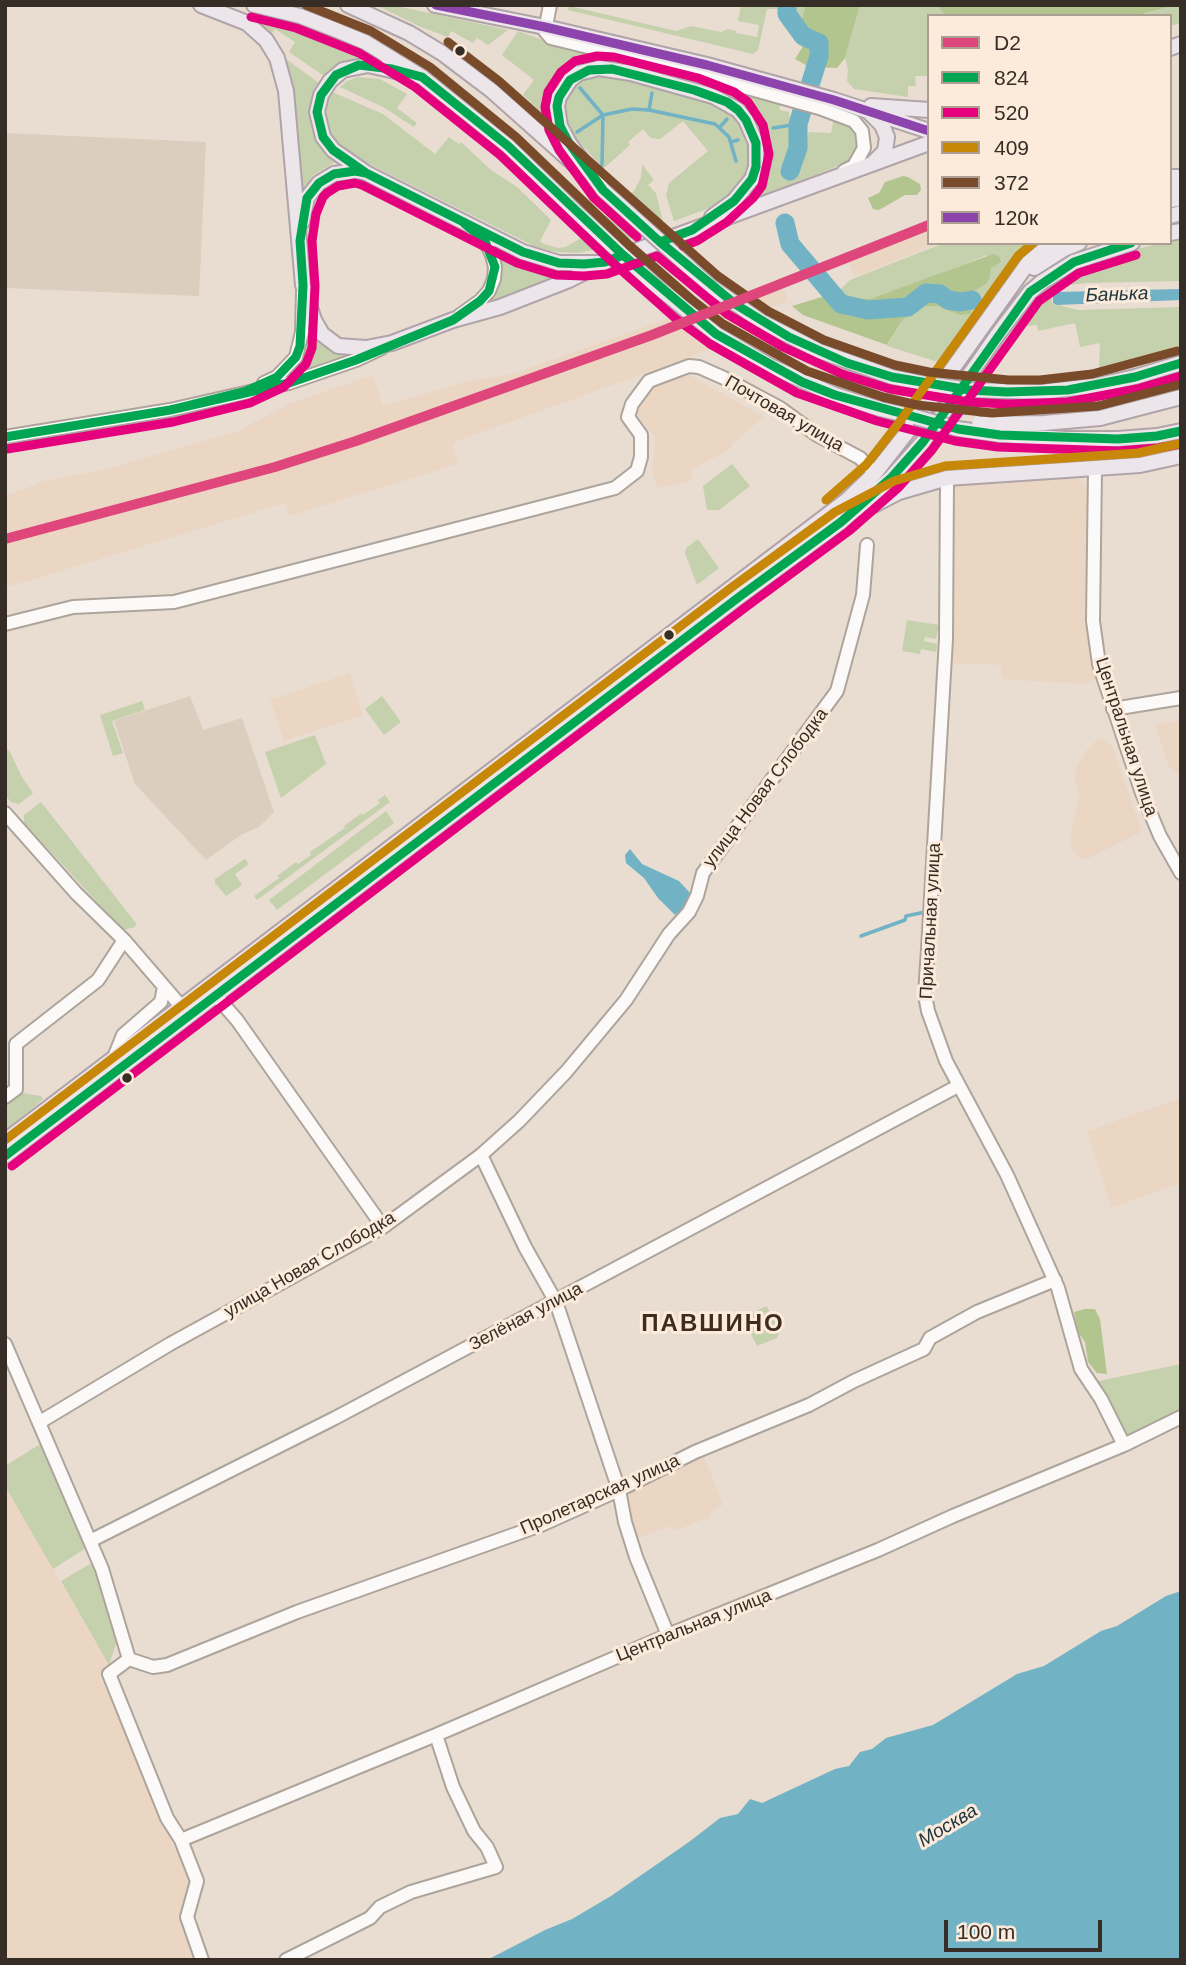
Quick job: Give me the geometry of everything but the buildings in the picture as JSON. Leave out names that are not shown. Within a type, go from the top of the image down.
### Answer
[{"type":"main road","points":[[201,5],[247,23],[266,40],[277,58],[286,91],[303,285],[314,320],[322,334],[338,346],[350,348],[392,343],[453,320],[500,307],[569,281],[605,262],[927,144]]},
{"type":"main road","points":[[254,5],[300,16],[336,30],[365,43],[422,77],[508,146],[579,215],[683,308],[716,334],[802,382],[880,409],[958,429],[1039,438],[1118,439],[1181,431]]},
{"type":"main road","points":[[348,5],[409,33],[442,53],[491,90],[710,286],[762,322],[819,351],[892,377],[948,387],[1030,392],[1094,386],[1181,363]]},
{"type":"main road","points":[[435,5],[545,27],[707,65],[791,93],[867,111],[927,130]]},
{"type":"main road","points":[[422,77],[392,69],[359,65],[336,75],[325,88],[317,112],[323,137],[333,150],[366,173],[467,225],[539,258],[584,264],[605,262]]},
{"type":"main road","points":[[603,190],[569,143],[557,116],[559,97],[570,80],[579,73],[612,69],[694,90],[727,102],[738,110],[752,131],[757,154],[756,167],[744,190],[720,212],[692,230]]},
{"type":"main road","points":[[825,102],[927,110]]},
{"type":"main road","points":[[867,111],[882,125],[887,137],[885,151],[873,163]]},
{"type":"main road","points":[[300,241],[307,198],[319,183],[334,174],[355,171],[366,173]]},
{"type":"main road","points":[[5,1156],[859,488],[875,473],[908,431],[1028,263],[1050,245]]},
{"type":"main road","points":[[1006,292],[1043,261],[1075,245]]},
{"type":"main road","points":[[5,1142],[113,1060],[186,1012],[216,996],[739,597],[841,523],[891,478],[922,442],[1030,292],[1074,262],[1126,245]]},
{"type":"main road","points":[[915,417],[992,425],[1044,424],[1100,418],[1181,397]]},
{"type":"main road","points":[[841,523],[900,492],[947,478],[1140,465],[1181,456]]},
{"type":"street","points":[[545,27],[550,5]]},
{"type":"street","points":[[825,102],[854,121],[863,136],[864,148],[854,166],[836,176]]},
{"type":"street","points":[[453,320],[481,301],[494,279],[495,267],[485,241],[467,225]]},
{"type":"street","points":[[246,391],[277,377],[296,358],[302,332],[303,285]]},
{"type":"street","points":[[5,437],[170,410],[289,383],[356,360],[392,343]]},
{"type":"street","name":"Почтовая улица","points":[[5,624],[73,607],[174,602],[615,488],[632,476],[639,464],[641,435],[630,422],[629,410],[649,381],[689,366],[699,367],[780,408],[817,435],[860,458],[875,473]]},
{"type":"street","name":"Центральная улица","points":[[1095,469],[1093,621],[1099,664],[1152,817],[1181,873]]},
{"type":"street","name":"Причальная улица","points":[[947,478],[946,639],[925,995],[935,1036],[958,1086],[1007,1175],[1055,1280],[1081,1369],[1101,1399],[1124,1445]]},
{"type":"street","name":"улица Новая Слободка","points":[[40,1422],[181,1338],[383,1227],[481,1155],[519,1121],[566,1072],[626,1000],[669,934],[689,912],[698,896],[703,873],[837,691],[863,595],[867,545]]},
{"type":"street","points":[[1113,709],[1181,698]]},
{"type":"street","points":[[5,813],[87,905],[124,940],[186,1012]]},
{"type":"street","points":[[5,1097],[16,1088],[16,1044],[98,981],[124,940]]},
{"type":"street","points":[[113,1060],[123,1035],[161,1002],[164,987]]},
{"type":"street","points":[[216,996],[237,1020],[383,1227]]},
{"type":"street","name":"Зелёная улица","points":[[90,1541],[323,1424],[556,1302],[958,1086]]},
{"type":"street","points":[[481,1155],[556,1302],[619,1490],[636,1557],[668,1635]]},
{"type":"street","name":"Пролетарская улица","points":[[129,1659],[153,1667],[167,1665],[297,1612],[541,1525],[695,1452],[809,1405],[853,1381],[924,1349],[930,1338],[977,1312],[1055,1280]]},
{"type":"street","points":[[5,1344],[102,1569],[129,1659],[109,1674],[167,1818],[181,1840],[197,1881],[187,1917],[202,1960]]},
{"type":"street","name":"Центральная улица","points":[[181,1840],[436,1735],[668,1635],[878,1550],[1124,1445],[1181,1417]]},
{"type":"street","points":[[286,1960],[370,1919],[380,1907],[411,1892],[496,1867],[487,1847],[474,1831],[453,1787],[436,1735]]},
{"type":"shaded area","points":[[5,133],[206,142],[199,296],[5,288]]},
{"type":"shaded area","points":[[927,221],[927,245],[935,245],[854,277],[845,254]]},
{"type":"shaded area","points":[[780,279],[788,301],[750,315],[756,333],[452,443],[458,464],[289,516],[285,503],[5,588],[5,496],[43,481],[103,470],[238,431],[288,404],[373,375],[383,406],[467,381],[512,374]]},
{"type":"shaded area","points":[[690,375],[764,417],[732,444],[732,448],[691,470],[692,481],[658,488],[652,474],[655,438],[636,413],[654,385]]},
{"type":"shaded area","points":[[1075,477],[1083,481],[1087,490],[1086,621],[1096,679],[1084,684],[1001,679],[1001,665],[950,663],[953,607],[952,494],[955,487],[962,483]]},
{"type":"shaded area","points":[[350,673],[363,715],[284,741],[270,700]]},
{"type":"shaded area","points":[[190,696],[203,730],[242,718],[274,812],[259,827],[241,835],[206,860],[135,784],[114,721]]},
{"type":"shaded area","points":[[1181,720],[1181,780],[1177,772],[1169,767],[1155,725]]},
{"type":"shaded area","points":[[1099,738],[1112,745],[1142,832],[1087,859],[1079,858],[1070,840],[1079,795],[1075,781],[1076,767],[1086,751]]},
{"type":"shaded area","points":[[1181,1098],[1181,1183],[1111,1208],[1087,1131]]},
{"type":"shaded area","points":[[704,1456],[723,1505],[711,1512],[710,1517],[674,1531],[671,1526],[634,1540],[624,1490]]},
{"type":"shaded area","points":[[5,1486],[109,1665],[99,1676],[114,1704],[172,1843],[175,1848],[180,1846],[190,1873],[180,1920],[196,1960],[5,1960]]},
{"type":"green space","points":[[376,5],[392,5],[508,30],[488,45],[477,38],[473,43],[451,31],[448,37],[421,27]]},
{"type":"green space","points":[[741,5],[806,5],[803,24],[793,26],[779,9],[767,9],[758,50],[753,54],[568,10],[569,6],[676,31],[691,26],[721,32],[728,29],[757,37],[759,25],[738,21]]},
{"type":"green space","points":[[806,5],[860,5],[845,58],[837,68],[809,67],[795,59],[802,48],[793,26],[803,24]]},
{"type":"green space","points":[[860,5],[1181,5],[1181,23],[1172,25],[1172,14],[927,14],[927,76],[915,76],[916,86],[908,86],[908,97],[854,89],[847,81],[845,58]]},
{"type":"green space","points":[[937,5],[1175,5],[1141,14],[944,14]]},
{"type":"green space","points":[[256,19],[320,39],[363,57],[363,60],[348,62],[324,76],[289,52],[295,42],[275,29],[270,36],[254,24]]},
{"type":"green space","points":[[518,31],[562,49],[606,59],[605,62],[578,65],[563,75],[552,91],[548,112],[544,115],[523,95],[534,80],[502,55]]},
{"type":"green space","points":[[283,57],[319,83],[311,103],[310,123],[322,147],[337,161],[313,175],[300,197]]},
{"type":"green space","points":[[665,71],[781,102],[779,110],[789,112],[792,140],[789,158],[780,168],[781,172],[798,171],[809,132],[831,133],[834,118],[851,125],[858,136],[858,149],[849,161],[843,164],[746,202],[744,200],[757,180],[762,160],[724,93],[664,74]]},
{"type":"green space","points":[[595,75],[617,76],[692,96],[727,110],[742,125],[748,141],[750,158],[742,183],[715,206],[674,221],[666,195],[669,183],[708,151],[683,121],[660,139],[651,138],[643,129],[628,142],[630,145],[603,169],[565,123],[563,102],[578,80]]},
{"type":"green space","points":[[358,77],[380,79],[407,94],[397,108],[417,123],[414,127],[383,107],[340,87]]},
{"type":"green space","points":[[330,91],[383,114],[435,154],[449,137],[459,144],[461,142],[491,170],[517,187],[551,220],[540,241],[544,244],[558,248],[578,240],[634,191],[641,177],[642,164],[654,180],[648,185],[656,193],[664,226],[604,248],[578,253],[536,247],[341,148],[328,134],[324,118],[324,103]]},
{"type":"green space","points":[[903,176],[920,184],[921,190],[917,195],[905,195],[879,210],[873,209],[868,198],[879,193],[885,182]]},
{"type":"green space","points":[[1181,238],[1181,281],[1087,283],[1069,285],[1051,292],[1052,303],[1078,310],[1181,307],[1181,346],[1099,368],[1100,343],[1080,347],[1075,323],[1038,331],[1037,325],[1014,327],[1037,295],[1078,267],[1153,245],[1172,245],[1172,240]]},
{"type":"green space","points":[[939,245],[1033,245],[1011,264],[941,363],[887,346],[901,322],[925,306],[937,306],[959,315],[973,297],[974,291],[985,285],[990,274],[987,255],[898,291],[870,299],[860,299],[838,292],[850,280]]},
{"type":"green space","points":[[498,254],[532,268],[562,276],[490,303],[500,279],[501,264]]},
{"type":"green space","points":[[993,254],[999,256],[1001,262],[991,268],[989,280],[985,285],[974,291],[971,314],[959,315],[937,306],[925,306],[901,322],[887,345],[803,315],[792,306],[838,292],[860,299],[870,299]]},
{"type":"green space","points":[[308,330],[325,347],[348,357],[291,377],[303,359]]},
{"type":"green space","points":[[1181,380],[1181,388],[1127,404],[1098,409],[1097,402],[1157,389]]},
{"type":"green space","points":[[732,464],[750,486],[719,510],[707,510],[703,486]]},
{"type":"green space","points":[[698,539],[719,568],[697,585],[685,553],[686,548]]},
{"type":"green space","points":[[907,620],[939,625],[936,639],[925,637],[924,641],[937,644],[936,652],[921,649],[920,654],[902,651]]},
{"type":"green space","points":[[382,696],[401,722],[384,735],[365,709]]},
{"type":"green space","points":[[142,701],[145,710],[112,721],[123,753],[113,756],[100,715]]},
{"type":"green space","points":[[315,735],[326,764],[281,798],[265,752]]},
{"type":"green space","points":[[5,747],[33,793],[19,804],[11,802],[5,795]]},
{"type":"green space","points":[[385,795],[390,802],[257,900],[254,896],[279,878],[277,876],[311,855],[310,852],[345,828],[344,826],[380,803],[378,800]]},
{"type":"green space","points":[[41,802],[136,923],[135,927],[123,930],[24,823],[24,815]]},
{"type":"green space","points":[[386,811],[394,823],[277,910],[269,900]]},
{"type":"green space","points":[[245,859],[249,864],[235,874],[242,885],[226,896],[215,883],[215,879]]},
{"type":"green space","points":[[22,1093],[41,1096],[43,1099],[5,1132],[5,1106]]},
{"type":"green space","points":[[766,1306],[781,1328],[777,1338],[757,1346],[743,1318]]},
{"type":"green space","points":[[1095,1309],[1100,1319],[1107,1374],[1097,1373],[1088,1362],[1085,1342],[1078,1332],[1074,1312]]},
{"type":"green space","points":[[1181,1364],[1181,1412],[1131,1437],[1126,1434],[1094,1382]]},
{"type":"green space","points":[[45,1441],[86,1544],[83,1550],[53,1569],[5,1486],[5,1466]]},
{"type":"green space","points":[[90,1564],[98,1569],[117,1641],[109,1665],[61,1581]]},
{"type":"water","points":[[1181,289],[1181,300],[1053,303],[1053,293],[1057,292]]},
{"type":"water","points":[[630,849],[642,864],[679,881],[690,893],[685,906],[675,915],[658,898],[644,878],[626,863],[625,855]]},
{"type":"water","name":"Москва","points":[[1181,1591],[1181,1960],[487,1960],[572,1919],[611,1896],[720,1818],[738,1814],[750,1799],[762,1803],[835,1769],[849,1766],[860,1752],[872,1749],[886,1738],[933,1725],[1017,1674],[1044,1666],[1101,1631],[1117,1626],[1166,1596]]},
{"type":"waterway","name":"Банька","points":[[787,5],[787,14],[803,36],[819,43],[819,56],[798,124],[798,148],[790,171]]},
{"type":"waterway","points":[[580,88],[603,115],[602,165]]},
{"type":"waterway","points":[[649,110],[652,93]]},
{"type":"waterway","points":[[577,132],[603,115],[632,109],[649,110],[715,124],[729,137],[736,161]]},
{"type":"waterway","points":[[720,127],[727,119]]},
{"type":"waterway","points":[[773,128],[798,124]]},
{"type":"waterway","points":[[731,142],[738,140]]},
{"type":"waterway","name":"Банька","points":[[785,223],[790,244],[841,304],[868,310],[908,307],[926,293],[940,294],[948,300],[961,302],[972,300]]},
{"type":"waterway","points":[[861,936],[905,920],[906,916],[925,912]]},
{"type":"transit line","name":"372","points":[[306,5],[371,31],[430,67],[516,137],[629,245],[691,299],[723,324],[807,371],[883,397],[917,405],[992,413],[1098,406],[1178,385]]},
{"type":"transit line","name":"120к","points":[[436,5],[707,65],[834,100],[927,130]]},
{"type":"transit line","name":"520","points":[[251,17],[296,28],[359,53],[415,87],[500,155],[675,318],[710,344],[797,393],[877,421],[955,441],[998,447],[1118,451],[1181,444]]},
{"type":"transit line","name":"372","points":[[448,42],[499,81],[718,276],[768,311],[824,340],[895,365],[929,372],[1008,380],[1040,380],[1092,374],[1177,351]]},
{"type":"transit line","name":"520","points":[[637,237],[594,198],[559,150],[549,130],[545,107],[548,92],[561,72],[575,61],[597,56],[614,57],[698,78],[734,92],[748,102],[763,125],[769,154],[762,186],[727,222],[697,241],[683,246]]},
{"type":"transit line","name":"824","points":[[359,65],[392,69],[422,77],[508,146],[623,255],[605,262],[584,264],[559,263],[523,252],[366,173],[333,150],[323,137],[317,112],[321,95],[336,75],[359,65]]},
{"type":"transit line","name":"824","points":[[612,69],[694,90],[727,102],[746,120],[756,143],[756,167],[752,179],[734,201],[692,230],[660,242],[603,190],[560,126],[557,106],[559,97],[570,80],[589,70],[612,69]]},
{"type":"transit line","name":"824","points":[[5,437],[170,410],[246,391],[277,377],[296,357],[300,346],[303,285],[300,241],[307,198],[319,183],[334,174],[355,171],[380,180]]},
{"type":"transit line","name":"520","points":[[7,449],[173,422],[250,403],[284,387],[306,364],[312,348],[315,286],[312,241],[316,214],[327,193],[338,186],[355,183],[517,263],[556,275],[607,274],[657,256],[727,314],[783,347],[842,374],[890,389],[968,402],[1068,402],[1137,389],[1181,376]]},
{"type":"transit line","name":"824","points":[[5,437],[170,410],[289,383],[356,360],[453,320],[480,301],[489,291],[495,267],[485,241],[464,223]]},
{"type":"transit line","name":"D2","points":[[5,539],[275,467],[356,441],[652,335],[927,226]]},
{"type":"transit line","name":"824","points":[[660,242],[735,304],[789,337],[847,363],[892,377],[969,390],[1068,390],[1135,377],[1181,363]]},
{"type":"transit line","name":"409","points":[[826,500],[866,465],[1018,256],[1031,245]]},
{"type":"transit line","name":"824","points":[[5,1156],[841,522],[891,478],[923,442],[1030,292],[1074,262],[1125,245]]},
{"type":"transit line","name":"824","points":[[623,255],[716,334],[802,382],[835,395],[958,429],[1000,435],[1118,439],[1181,431]]},
{"type":"transit line","name":"520","points":[[12,1166],[849,531],[899,487],[932,450],[1039,301],[1079,273],[1136,255]]},
{"type":"transit line","name":"409","points":[[5,1140],[732,587],[835,512],[894,481],[945,466],[1138,453],[1178,444]]},
{"type":"district","name":"ПАВШИНО","points":[[713,1324]]}]
